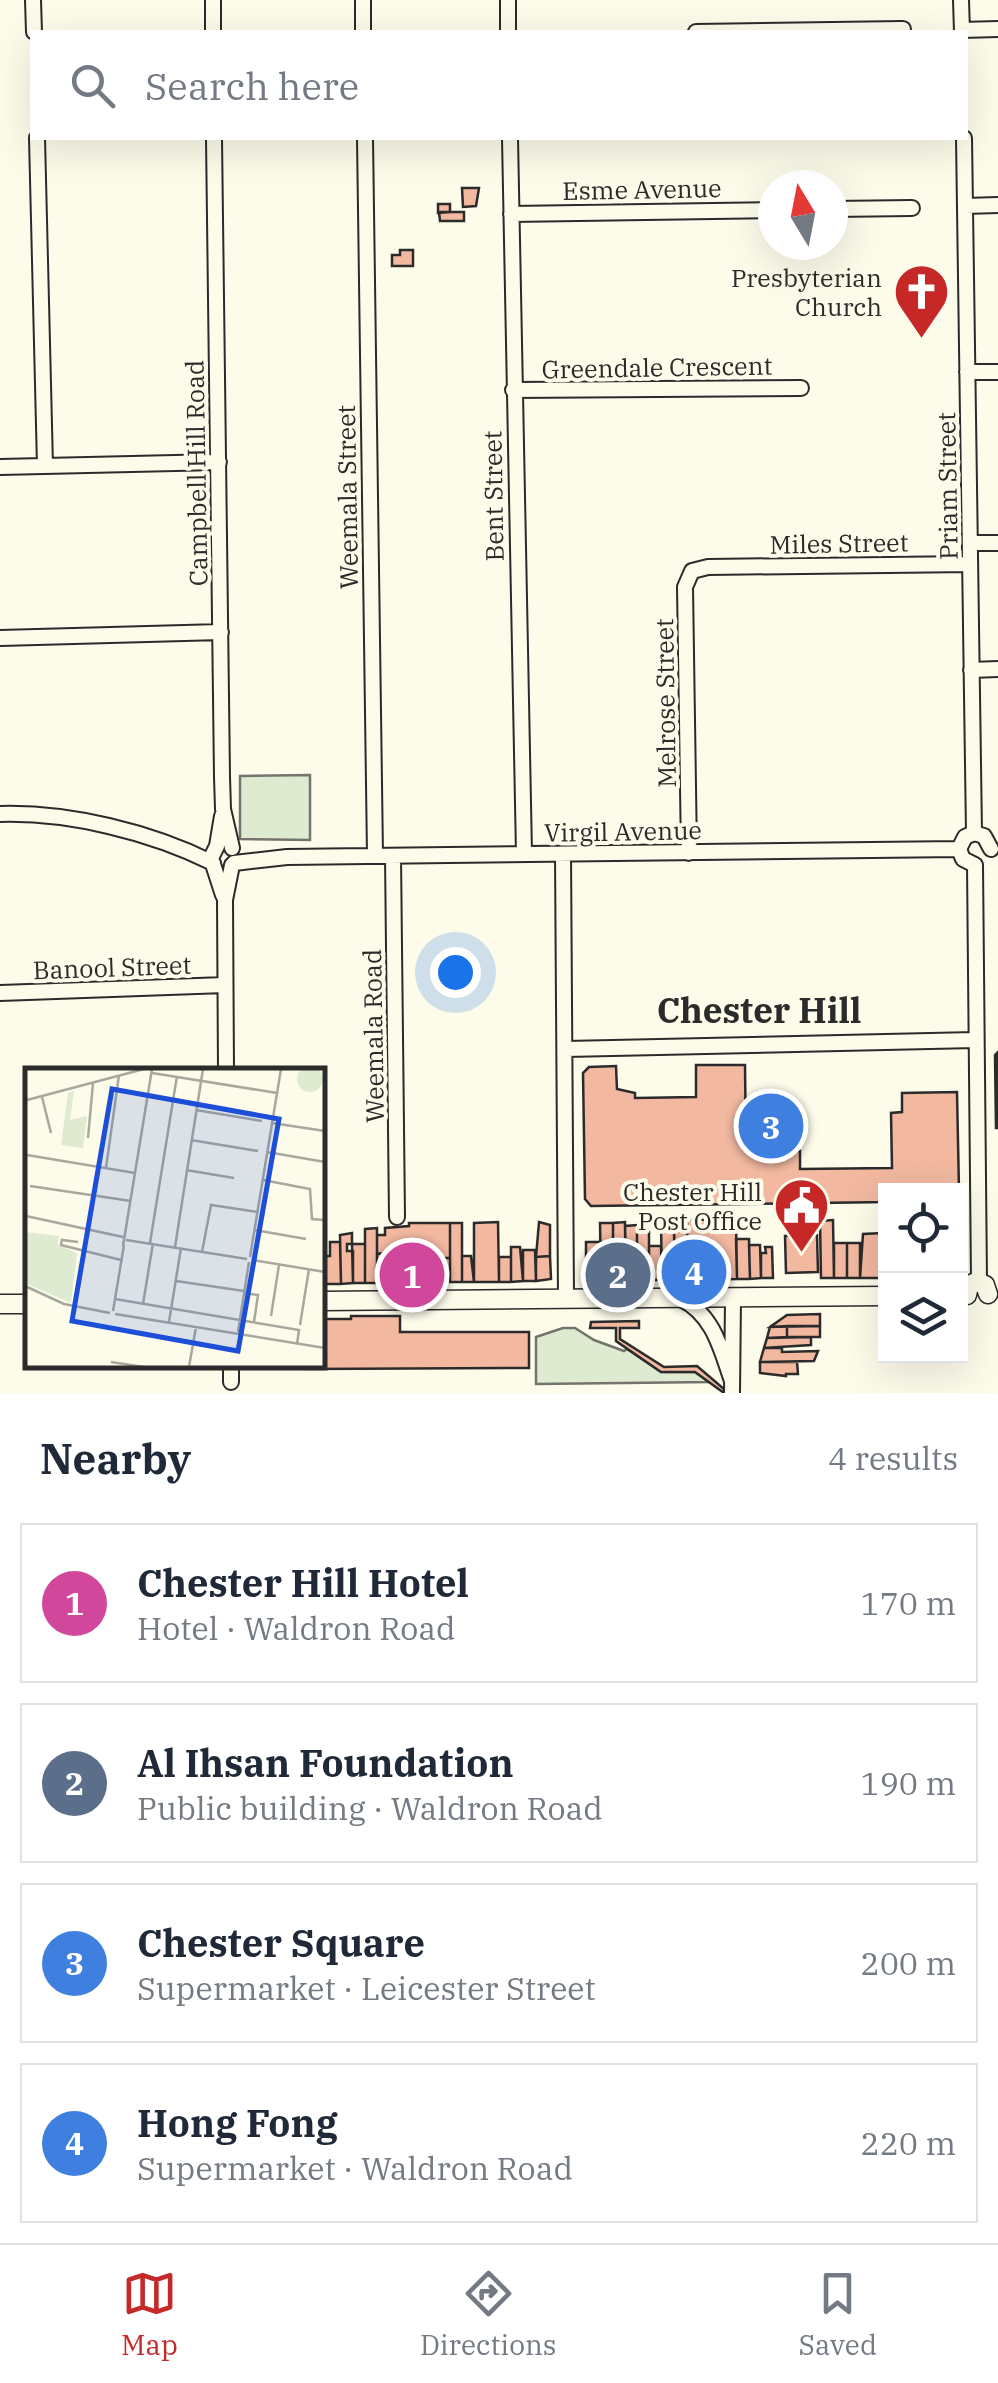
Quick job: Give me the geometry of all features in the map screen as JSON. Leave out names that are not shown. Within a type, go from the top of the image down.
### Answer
[{"type":"main road","points":[[325,1302],[878,1296]]},
{"type":"street","points":[[33,0],[34,30]]},
{"type":"street","points":[[213,0],[213,30]]},
{"type":"street","points":[[363,0],[363,30]]},
{"type":"street","points":[[508,0],[508,30]]},
{"type":"street","points":[[962,0],[962,30]]},
{"type":"street","points":[[834,30],[903,29]]},
{"type":"street","points":[[968,31],[998,29]]},
{"type":"street","points":[[37,140],[45,466]]},
{"type":"street","name":"Campbell Hill Road","points":[[214,140],[226,1068]]},
{"type":"street","name":"Weemala Street","points":[[365,140],[375,856]]},
{"type":"street","name":"Bent Street","points":[[510,140],[524,854]]},
{"type":"street","name":"Priam Street","points":[[964,140],[974,833]]},
{"type":"street","points":[[965,206],[998,205]]},
{"type":"street","points":[[848,209],[912,208]]},
{"type":"street","name":"Esme Avenue","points":[[511,214],[758,210]]},
{"type":"street","points":[[967,372],[998,372]]},
{"type":"street","name":"Greendale Crescent","points":[[513,390],[801,388]]},
{"type":"street","points":[[0,466],[219,462]]},
{"type":"street","points":[[971,543],[998,543]]},
{"type":"street","name":"Miles Street","points":[[708,567],[970,564]]},
{"type":"street","name":"Melrose Street","points":[[690,853],[685,587],[692,571],[708,567]]},
{"type":"street","points":[[0,638],[221,632]]},
{"type":"street","points":[[971,670],[998,669]]},
{"type":"street","name":"Virgil Avenue","points":[[0,814],[56,816],[224,856],[959,849]]},
{"type":"street","points":[[974,833],[984,836],[995,849],[988,859],[974,865],[962,859],[959,849],[965,837],[974,833]]},
{"type":"street","points":[[563,854],[566,1298]]},
{"type":"street","name":"Weemala Road","points":[[394,856],[397,1217]]},
{"type":"street","points":[[974,865],[979,1292]]},
{"type":"street","name":"Banool Street","points":[[0,993],[225,985]]},
{"type":"street","points":[[566,1049],[976,1040]]},
{"type":"street","points":[[681,1299],[701,1312],[712,1329],[732,1388]]},
{"type":"street","points":[[732,1299],[732,1388]]},
{"type":"street","points":[[231,1368],[231,1382]]},
{"type":"green space","points":[[310,775],[310,840],[240,839],[240,776]]},
{"type":"green space","points":[[575,1328],[594,1340],[627,1349],[661,1372],[695,1372],[709,1382],[536,1384],[536,1337]]},
{"type":"building","points":[[462,188],[479,188],[476,206],[463,207]]},
{"type":"building","points":[[438,204],[450,204],[450,212],[438,213]]},
{"type":"building","points":[[439,212],[464,212],[464,221],[440,221]]},
{"type":"building","points":[[400,250],[413,250],[413,266],[392,266],[392,255],[400,255]]},
{"type":"building","points":[[995,1055],[998,1128],[996,1128]]},
{"type":"building","points":[[696,1065],[745,1065],[746,1151],[800,1151],[800,1169],[892,1168],[891,1113],[902,1112],[902,1093],[957,1092],[959,1183],[878,1183],[878,1202],[591,1206],[585,1199],[583,1073],[589,1067],[616,1066],[617,1089],[635,1093],[635,1098],[696,1097]]},
{"type":"building","points":[[736,1219],[737,1279],[688,1280],[687,1220]]},
{"type":"building","points":[[833,1220],[834,1278],[821,1278],[820,1221]]},
{"type":"building","points":[[498,1222],[499,1282],[474,1282],[474,1223]]},
{"type":"building","points":[[539,1222],[550,1225],[550,1256],[536,1257]]},
{"type":"building","points":[[625,1222],[626,1281],[613,1281],[613,1223]]},
{"type":"building","points":[[409,1223],[450,1223],[450,1258],[410,1258],[410,1245],[397,1246],[393,1259],[387,1259],[387,1253],[377,1254],[377,1235],[385,1235],[385,1228]]},
{"type":"building","points":[[450,1223],[462,1223],[462,1282],[450,1282]]},
{"type":"building","points":[[600,1223],[613,1223],[613,1281],[601,1281]]},
{"type":"building","points":[[637,1225],[637,1280],[626,1281],[625,1226]]},
{"type":"building","points":[[661,1225],[674,1225],[675,1280],[662,1280]]},
{"type":"building","points":[[377,1228],[377,1283],[365,1283],[365,1229]]},
{"type":"building","points":[[674,1231],[687,1231],[688,1280],[675,1280]]},
{"type":"building","points":[[637,1232],[649,1232],[649,1280],[637,1280]]},
{"type":"building","points":[[352,1233],[347,1251],[353,1251],[353,1283],[341,1284],[340,1235]]},
{"type":"building","points":[[878,1233],[878,1278],[860,1278],[863,1234]]},
{"type":"building","name":"Chester Hill Post Office","points":[[817,1235],[818,1272],[786,1273],[785,1236]]},
{"type":"building","points":[[736,1239],[749,1239],[750,1279],[737,1279]]},
{"type":"building","points":[[330,1242],[340,1242],[341,1284],[325,1284],[325,1256],[330,1256]]},
{"type":"building","points":[[586,1242],[601,1242],[601,1281],[586,1278]]},
{"type":"building","points":[[834,1243],[847,1243],[847,1278],[834,1278]]},
{"type":"building","points":[[847,1243],[860,1243],[860,1278],[847,1278]]},
{"type":"building","points":[[352,1244],[365,1244],[365,1283],[353,1283]]},
{"type":"building","points":[[410,1245],[410,1258],[450,1258],[450,1279],[377,1279],[377,1254],[387,1253],[387,1259],[393,1259],[397,1246]]},
{"type":"building","points":[[749,1245],[760,1245],[761,1278],[750,1279]]},
{"type":"building","points":[[649,1246],[661,1246],[662,1280],[649,1280]]},
{"type":"building","points":[[511,1247],[520,1247],[523,1281],[511,1282]]},
{"type":"building","points":[[765,1247],[772,1247],[773,1278],[761,1278],[761,1253],[766,1253]]},
{"type":"building","points":[[523,1250],[535,1250],[536,1281],[523,1281]]},
{"type":"building","points":[[462,1256],[471,1256],[474,1282],[462,1282]]},
{"type":"building","points":[[550,1256],[551,1279],[536,1281],[536,1257]]},
{"type":"building","points":[[499,1257],[511,1257],[511,1282],[499,1282]]},
{"type":"building","points":[[820,1314],[820,1326],[770,1327],[787,1315]]},
{"type":"building","points":[[400,1316],[400,1332],[529,1332],[529,1368],[306,1369],[325,1368],[325,1319]]},
{"type":"building","points":[[639,1321],[639,1328],[620,1328],[620,1339],[664,1367],[697,1366],[724,1393],[695,1372],[661,1372],[616,1341],[616,1328],[590,1328],[591,1322]]},
{"type":"building","points":[[787,1326],[787,1337],[767,1338],[770,1327]]},
{"type":"building","points":[[787,1326],[820,1326],[820,1337],[787,1337]]},
{"type":"building","points":[[811,1337],[811,1345],[764,1348],[767,1338]]},
{"type":"building","points":[[764,1348],[818,1351],[814,1361],[760,1362]]},
{"type":"building","points":[[760,1362],[797,1362],[798,1374],[760,1373]]},
{"type":"place","name":"Presbyterian Church","points":[[921,340]]},
{"type":"place","name":"Chester Square","points":[[771,1126]]},
{"type":"place","name":"Chester Hill Post Office","points":[[801,1254]]},
{"type":"place","name":"Hong Fong","points":[[694,1272]]},
{"type":"place","name":"Chester Hill Hotel","points":[[412,1275]]},
{"type":"place","name":"Al Ihsan Foundation","points":[[618,1275]]},
{"type":"district","name":"Chester Hill","points":[[759,1010]]}]
